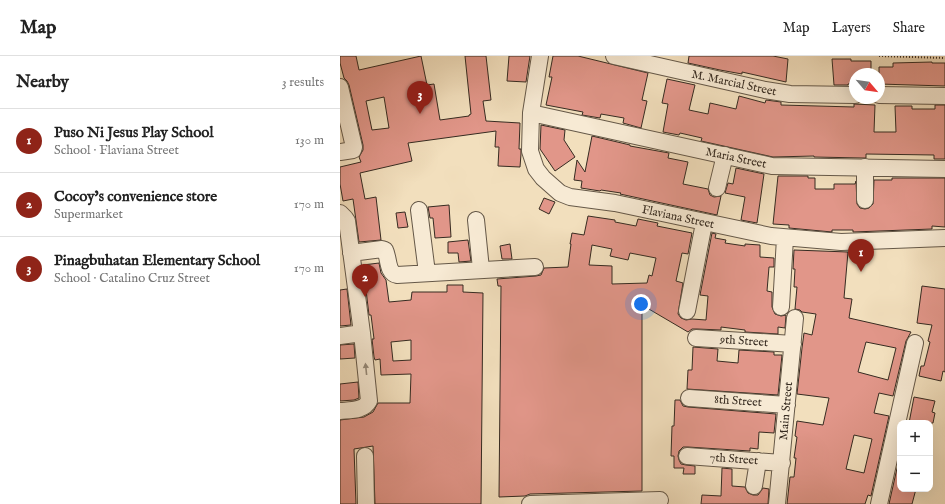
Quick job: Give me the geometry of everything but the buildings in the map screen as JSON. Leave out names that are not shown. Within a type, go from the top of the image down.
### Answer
[{"type":"street","name":"Flaviana Street","points":[[540,56],[531,112],[530,151],[532,160],[542,178],[560,193],[785,238],[841,242],[945,238]]},
{"type":"street","name":"M. Marcial Street","points":[[614,56],[765,90],[790,94],[849,95]]},
{"type":"street","points":[[340,87],[354,147],[353,150],[340,152]]},
{"type":"street","points":[[885,95],[945,96]]},
{"type":"street","name":"Maria Street","points":[[531,112],[772,166],[945,169]]},
{"type":"street","points":[[717,188],[725,155]]},
{"type":"street","points":[[865,167],[865,200]]},
{"type":"street","points":[[419,210],[427,273]]},
{"type":"street","points":[[340,213],[346,218],[347,221],[362,333],[369,401],[367,405],[360,409],[340,411]]},
{"type":"street","points":[[476,220],[481,269]]},
{"type":"street","points":[[687,311],[704,223]]},
{"type":"street","points":[[781,307],[785,238]]},
{"type":"street","points":[[351,253],[386,251],[390,271],[393,274],[534,267]]},
{"type":"street","name":"Main Street","points":[[777,504],[795,318]]},
{"type":"street","points":[[340,336],[362,333]]},
{"type":"street","name":"9th Street","points":[[696,338],[793,344]]},
{"type":"street","points":[[879,504],[915,343]]},
{"type":"street","name":"8th Street","points":[[689,398],[787,405]]},
{"type":"street","points":[[365,456],[366,504]]},
{"type":"street","name":"7th Street","points":[[687,456],[782,463]]},
{"type":"street","points":[[754,486],[758,461]]},
{"type":"street","points":[[530,504],[660,500]]},
{"type":"path","points":[[879,56],[945,58]]},
{"type":"place","name":"Pinagbuhatan Elementary School","points":[[420,114]]},
{"type":"place","name":"Puso Ni Jesus Play School","points":[[861,272]]},
{"type":"place","name":"Cocoy's convenience store","points":[[365,297]]}]
